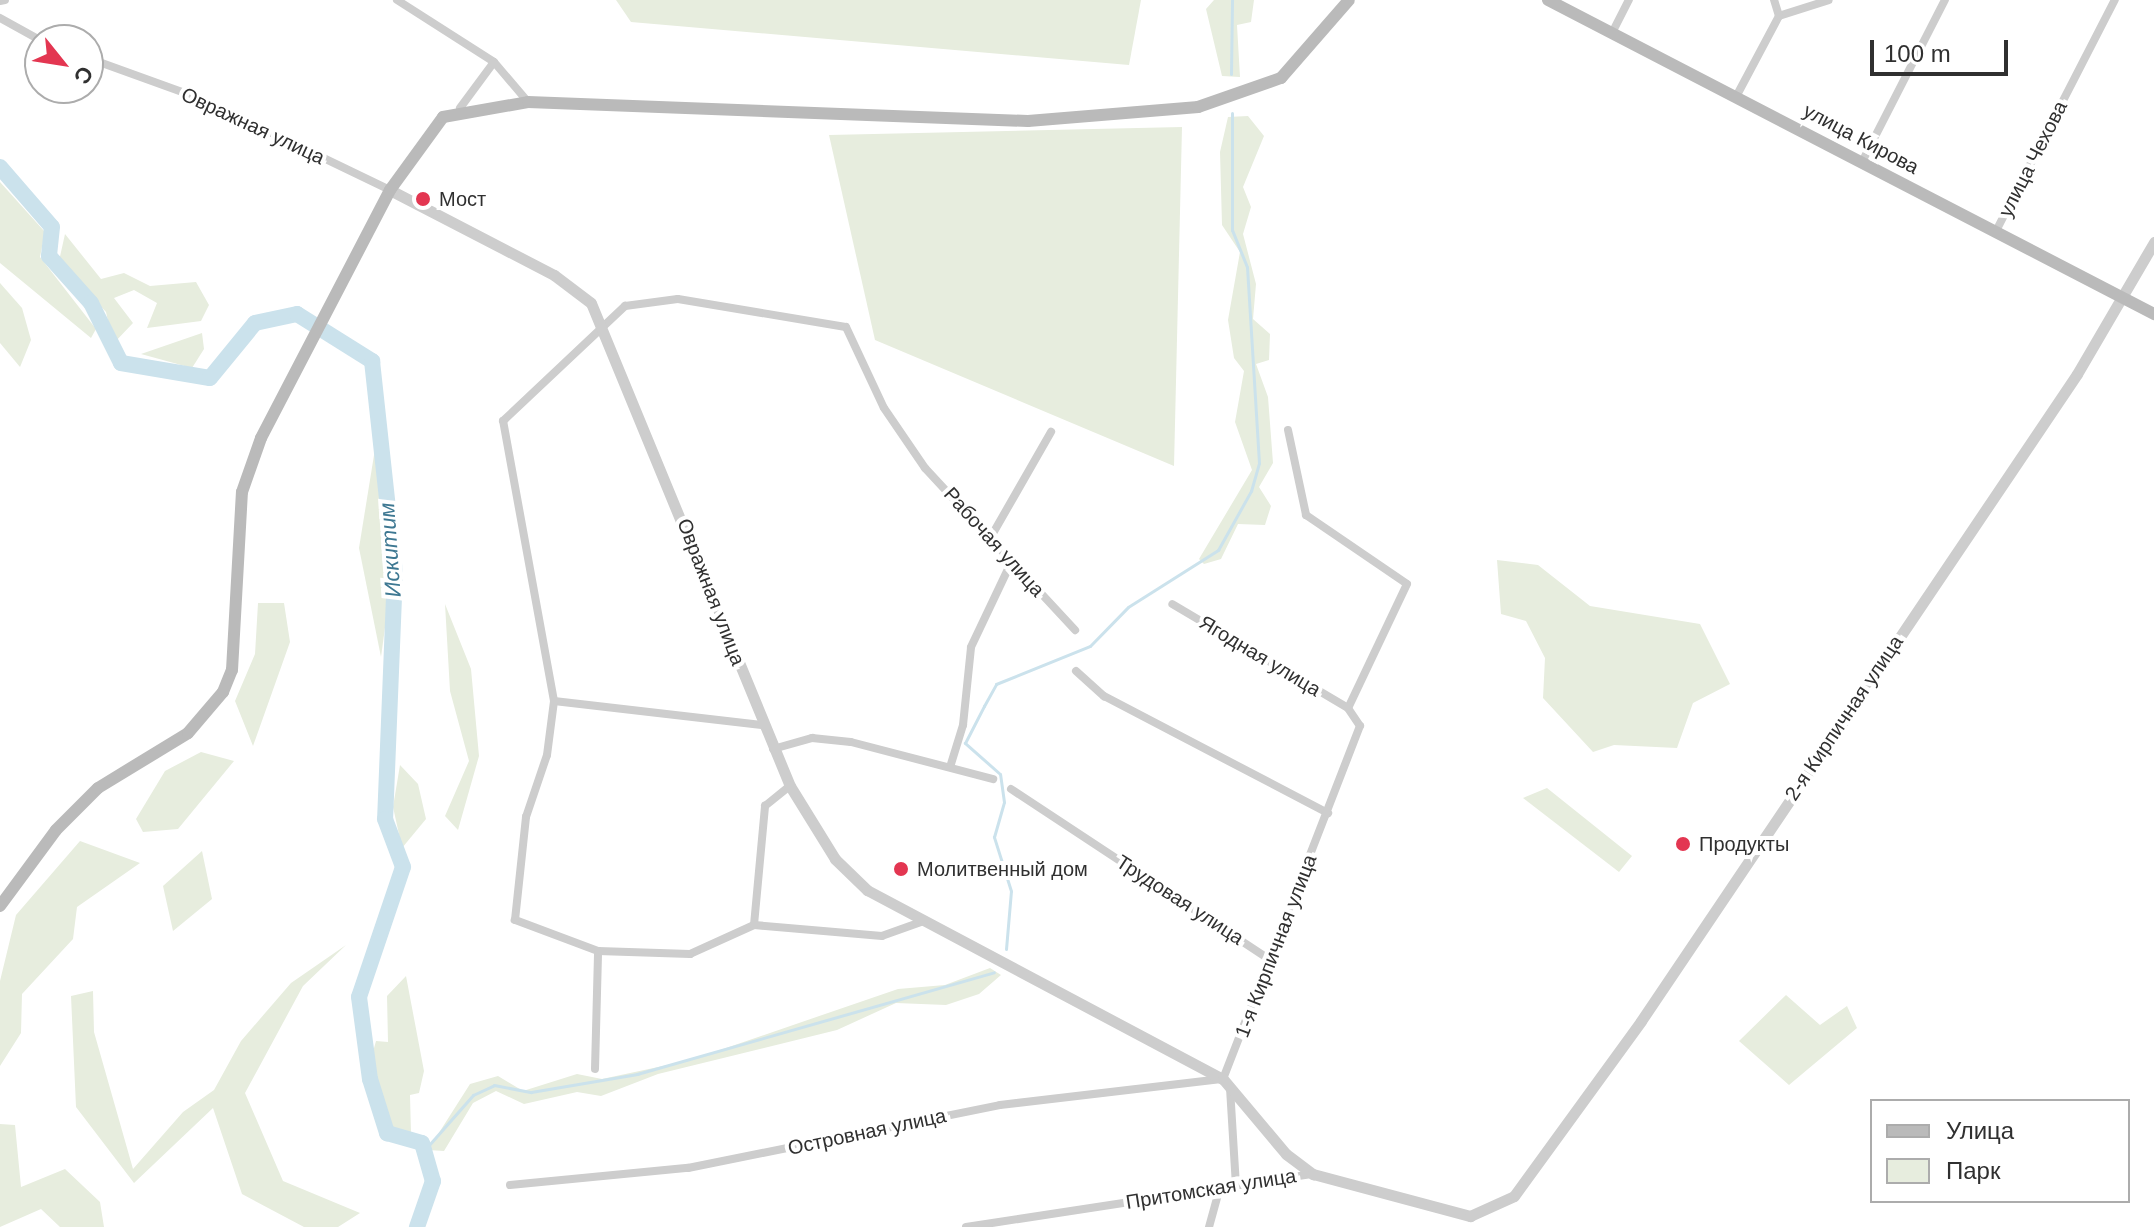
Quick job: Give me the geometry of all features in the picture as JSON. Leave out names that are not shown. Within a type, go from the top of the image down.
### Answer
[{"type":"main road","points":[[0,906],[56,830],[98,788],[188,733],[223,692],[232,670],[242,492],[288,379],[390,190],[429,131],[460,108],[528,102],[1028,121],[1198,107],[1281,78],[1349,0]]},
{"type":"main road","name":"улица Кирова","points":[[1548,0],[1737,95],[2154,314]]},
{"type":"street","points":[[397,0],[494,62],[528,102]]},
{"type":"street","points":[[1612,33],[1629,0]]},
{"type":"street","points":[[1774,0],[1779,16]]},
{"type":"street","points":[[1737,95],[1779,16],[1829,0]]},
{"type":"street","points":[[1862,162],[1945,0]]},
{"type":"street","name":"улица Чехова","points":[[1995,233],[2115,0]]},
{"type":"street","points":[[0,18],[24,31]]},
{"type":"street","points":[[460,108],[494,62]]},
{"type":"street","name":"Овражная улица","points":[[104,64],[201,99],[390,190],[565,282],[591,303],[603,326],[762,725],[790,786],[835,859],[867,890],[921,922],[1226,1083],[1286,1154],[1313,1174]]},
{"type":"street","name":"2-я Кирпичная улица","points":[[1499,1208],[1648,1011],[2125,299],[2154,242]]},
{"type":"street","name":"Рабочая улица","points":[[603,326],[625,306],[678,299],[846,327],[884,408],[925,468],[992,535],[1010,565],[1075,630]]},
{"type":"street","points":[[603,326],[503,421],[554,701],[547,755],[526,817],[515,920],[598,951],[690,954],[754,925],[882,936],[921,922]]},
{"type":"street","points":[[1288,430],[1306,515],[1407,584],[1348,708]]},
{"type":"street","points":[[992,535],[1051,432]]},
{"type":"street","points":[[951,764],[963,725],[971,647],[1010,565]]},
{"type":"street","name":"Ягодная улица","points":[[1172,604],[1348,708]]},
{"type":"street","points":[[1076,671],[1104,696],[1328,813]]},
{"type":"street","points":[[554,701],[762,725]]},
{"type":"street","name":"1-я Кирпичная улица","points":[[1236,1185],[1226,1083],[1269,959],[1360,726],[1348,708]]},
{"type":"street","points":[[773,749],[825,739],[951,764],[993,779]]},
{"type":"street","points":[[754,925],[765,806],[790,786]]},
{"type":"street","name":"Трудовая улица","points":[[1011,789],[1269,959]]},
{"type":"street","points":[[595,1069],[598,951]]},
{"type":"street","name":"Островная улица","points":[[510,1185],[688,1168],[1000,1105],[1226,1083]]},
{"type":"street","name":"Притомская улица","points":[[966,1227],[1313,1174],[1420,1208],[1470,1216],[1499,1208]]},
{"type":"street","points":[[1209,1227],[1220,1187]]},
{"type":"green space","points":[[616,0],[1141,0],[1129,65],[631,22]]},
{"type":"green space","points":[[1214,0],[1254,0],[1251,22],[1237,25],[1240,77],[1222,76],[1206,9]]},
{"type":"green space","points":[[1248,116],[1264,136],[1243,187],[1251,207],[1243,234],[1256,284],[1253,319],[1270,334],[1269,360],[1256,364],[1268,397],[1273,463],[1259,487],[1271,506],[1265,525],[1238,524],[1221,559],[1204,564],[1199,559],[1252,470],[1235,422],[1244,371],[1234,358],[1228,320],[1240,252],[1222,225],[1220,152],[1228,117]]},
{"type":"green space","points":[[1182,127],[1174,466],[875,340],[829,135]]},
{"type":"green space","points":[[0,182],[45,232],[40,257],[96,329],[91,338],[0,263]]},
{"type":"green space","points":[[65,234],[101,279],[124,273],[150,286],[196,282],[209,305],[201,321],[147,328],[157,303],[134,290],[114,298],[133,323],[113,344],[106,312],[59,261]]},
{"type":"green space","points":[[0,283],[22,308],[31,340],[20,367],[0,343]]},
{"type":"green space","points":[[202,333],[204,349],[192,368],[141,354]]},
{"type":"green space","points":[[375,449],[389,598],[381,657],[359,548]]},
{"type":"green space","points":[[1497,560],[1538,565],[1590,606],[1700,624],[1730,684],[1693,703],[1677,748],[1614,745],[1593,752],[1543,698],[1545,658],[1526,621],[1501,614]]},
{"type":"green space","points":[[258,603],[284,603],[290,642],[253,746],[235,701],[255,654]]},
{"type":"green space","points":[[445,604],[471,669],[479,756],[458,830],[445,816],[469,761],[450,691]]},
{"type":"green space","points":[[201,752],[234,761],[178,829],[143,832],[136,819],[165,771]]},
{"type":"green space","points":[[400,765],[418,784],[426,819],[402,848],[393,807]]},
{"type":"green space","points":[[1547,788],[1632,856],[1619,872],[1523,798]]},
{"type":"green space","points":[[80,841],[140,863],[77,907],[73,939],[22,994],[21,1033],[0,1066],[0,981],[16,915]]},
{"type":"green space","points":[[202,851],[212,899],[173,931],[163,886]]},
{"type":"green space","points":[[346,945],[303,986],[245,1093],[283,1181],[360,1213],[338,1227],[304,1227],[242,1194],[213,1108],[134,1183],[76,1107],[71,996],[93,991],[94,1032],[133,1169],[183,1112],[214,1090],[241,1041],[291,983]]},
{"type":"green space","points":[[990,968],[1001,975],[979,994],[946,1005],[896,1003],[837,1030],[658,1074],[601,1096],[577,1092],[524,1104],[496,1091],[473,1103],[444,1151],[428,1150],[470,1084],[498,1076],[523,1091],[577,1074],[602,1079],[691,1060],[898,989],[945,985]]},
{"type":"green space","points":[[406,976],[424,1071],[419,1093],[410,1095],[411,1134],[391,1127],[371,1059],[376,1041],[388,1042],[387,996]]},
{"type":"green space","points":[[1786,995],[1820,1025],[1847,1006],[1857,1028],[1789,1085],[1739,1041]]},
{"type":"green space","points":[[0,1124],[15,1125],[21,1187],[65,1169],[100,1202],[104,1227],[60,1227],[41,1209],[0,1227]]},
{"type":"waterway","points":[[1231,74],[1232,0]]},
{"type":"waterway","points":[[1006,949],[1011,891],[994,837],[1004,802],[1000,774],[965,743],[984,706],[996,684],[1090,646],[1128,607],[1218,550],[1251,491],[1259,463],[1247,267],[1232,230],[1232,113]]},
{"type":"waterway","name":"Искитим","points":[[0,167],[52,227],[49,256],[91,303],[121,363],[210,378],[255,323],[297,314],[372,361],[395,572],[385,819],[403,867],[359,997],[370,1079],[387,1133],[422,1143],[433,1181],[417,1227]]},
{"type":"waterway","points":[[421,1154],[473,1095],[494,1085],[531,1092],[637,1074],[994,972]]},
{"type":"place","name":"Мост","points":[[423,199]]},
{"type":"place","name":"Продукты","points":[[1683,844]]},
{"type":"place","name":"Молитвенный дом","points":[[901,869]]}]
